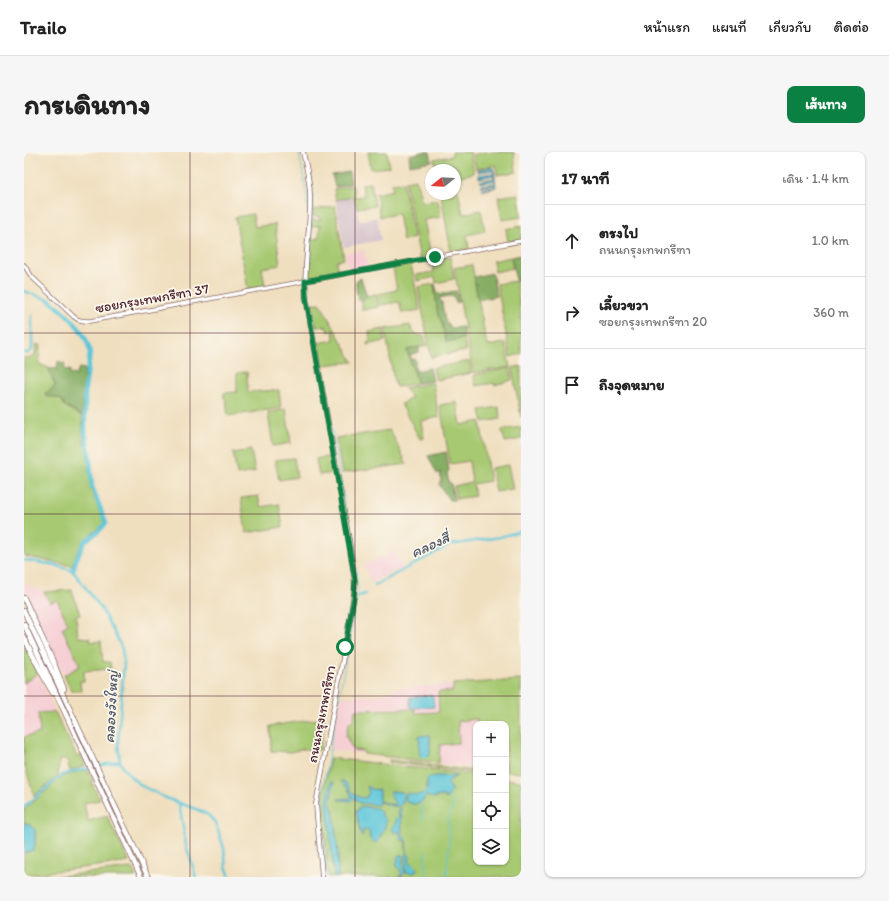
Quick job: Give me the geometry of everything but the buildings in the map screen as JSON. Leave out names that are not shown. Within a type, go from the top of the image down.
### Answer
[{"type":"main road","name":"ถนนกรุงเทพกรีฑา","points":[[303,152],[309,181],[310,197],[308,281],[306,298],[355,586],[316,804],[322,877]]},
{"type":"main road","points":[[24,598],[61,680],[65,699]]},
{"type":"main road","points":[[24,611],[148,877]]},
{"type":"main road","points":[[24,624],[141,877]]},
{"type":"main road","points":[[24,637],[42,673],[60,702]]},
{"type":"street","name":"ซอยกรุงเทพกรีฑา 37","points":[[24,265],[32,277],[77,320],[84,321],[521,241]]},
{"type":"shaded area","points":[[355,197],[359,221],[377,217],[381,240],[344,247],[336,200]]},
{"type":"shaded area","points":[[364,250],[368,268],[349,271],[345,253]]},
{"type":"shaded area","points":[[395,551],[403,568],[371,582],[364,565]]},
{"type":"shaded area","points":[[24,583],[44,592],[50,603],[57,600],[68,624],[62,628],[80,666],[64,675],[24,590]]},
{"type":"shaded area","points":[[38,673],[55,712],[39,713],[40,733],[24,737],[24,683]]},
{"type":"shaded area","points":[[472,683],[477,721],[473,721],[473,768],[331,749],[341,697],[381,695],[401,688]]},
{"type":"green space","points":[[368,152],[387,152],[389,167],[371,169]]},
{"type":"green space","points":[[430,152],[432,161],[410,165],[409,155]]},
{"type":"green space","points":[[452,152],[470,152],[474,173],[461,176],[461,164],[435,164],[434,159],[452,156]]},
{"type":"green space","points":[[486,152],[514,152],[516,172],[497,175],[496,165],[476,169],[473,155]]},
{"type":"green space","points":[[349,172],[351,184],[335,187],[332,175]]},
{"type":"green space","points":[[416,179],[422,202],[438,200],[441,217],[424,220],[431,256],[420,259],[405,181]]},
{"type":"green space","points":[[403,182],[414,238],[403,241],[398,214],[380,217],[376,194],[393,190],[392,183]]},
{"type":"green space","points":[[371,183],[375,206],[357,208],[354,197],[336,200],[334,189],[353,186],[355,197],[364,196],[362,184]]},
{"type":"green space","points":[[518,194],[521,217],[502,220],[498,197]]},
{"type":"green space","points":[[442,200],[460,200],[463,214],[481,210],[485,231],[467,235],[469,249],[451,252]]},
{"type":"green space","points":[[335,206],[344,259],[336,261],[338,272],[310,278],[311,240],[319,238],[320,225],[311,227],[312,220],[320,220],[320,217],[313,216],[313,210]]},
{"type":"green space","points":[[253,214],[255,227],[275,224],[280,265],[262,268],[265,286],[248,290],[235,217]]},
{"type":"green space","points":[[521,226],[521,240],[508,242],[506,229]]},
{"type":"green space","points":[[521,255],[521,277],[516,281],[511,257]]},
{"type":"green space","points":[[450,257],[454,279],[436,283],[435,277],[417,281],[416,275],[434,272],[432,260]]},
{"type":"green space","points":[[511,257],[513,268],[495,272],[493,261]]},
{"type":"green space","points":[[411,264],[420,310],[402,313],[399,302],[381,305],[379,294],[397,290],[393,268]]},
{"type":"green space","points":[[472,265],[487,346],[505,343],[510,367],[473,373],[454,268]]},
{"type":"green space","points":[[492,273],[497,296],[478,300],[474,277]]},
{"type":"green space","points":[[361,278],[367,296],[362,301],[358,299],[356,289],[356,281]]},
{"type":"green space","points":[[516,281],[521,315],[521,354],[510,357],[497,284]]},
{"type":"green space","points":[[435,284],[438,316],[442,323],[446,342],[464,338],[466,351],[431,357],[418,287]]},
{"type":"green space","points":[[435,284],[438,294],[456,291],[459,302],[456,303],[454,297],[449,296],[439,298],[442,303],[445,321],[449,324],[450,328],[463,327],[464,338],[446,342],[442,323],[438,316]]},
{"type":"green space","points":[[377,294],[379,307],[362,310],[362,301],[367,296]]},
{"type":"green space","points":[[320,303],[353,362],[322,365],[318,343],[334,340],[333,330],[328,332],[326,326],[316,327],[312,304]]},
{"type":"green space","points":[[410,325],[415,333],[424,336],[426,346],[407,350],[418,383],[397,387],[395,386],[385,329]]},
{"type":"green space","points":[[383,329],[385,341],[367,345],[370,341],[369,332]]},
{"type":"green space","points":[[36,345],[40,345],[39,364],[49,368],[55,385],[51,390],[45,393],[61,399],[65,406],[82,416],[91,490],[104,521],[104,524],[83,541],[72,566],[24,556],[24,357],[29,358],[35,355]]},
{"type":"green space","points":[[419,347],[419,352],[410,355],[412,360],[415,359],[416,371],[430,368],[433,381],[418,383],[407,350]]},
{"type":"green space","points":[[58,361],[65,364],[64,369],[70,370],[70,374],[76,375],[79,368],[85,369],[82,416],[65,406],[61,399],[46,397],[45,394],[55,385],[49,368],[57,369]]},
{"type":"green space","points":[[469,361],[471,373],[436,380],[433,368]]},
{"type":"green space","points":[[521,366],[521,417],[512,368]]},
{"type":"green space","points":[[510,368],[512,380],[494,385],[493,383],[476,386],[475,375]]},
{"type":"green space","points":[[247,372],[248,392],[279,390],[281,408],[228,416],[224,393],[237,392],[237,373]]},
{"type":"green space","points":[[431,383],[433,384],[439,417],[421,421],[424,438],[420,439],[401,404],[412,398],[404,388]]},
{"type":"green space","points":[[457,402],[461,425],[480,421],[490,481],[473,484],[475,496],[456,499],[454,486],[472,482],[469,461],[450,464],[440,405]]},
{"type":"green space","points":[[499,407],[500,419],[483,422],[480,410]]},
{"type":"green space","points":[[286,409],[291,443],[273,446],[268,413]]},
{"type":"green space","points":[[521,427],[521,439],[505,442],[502,430]]},
{"type":"green space","points":[[390,430],[407,464],[342,473],[336,438]]},
{"type":"green space","points":[[251,450],[255,472],[237,475],[233,453]]},
{"type":"green space","points":[[446,452],[449,470],[447,473],[449,483],[451,483],[454,500],[449,500],[439,484],[441,480],[440,472],[437,474],[428,456]]},
{"type":"green space","points":[[331,456],[334,473],[319,475],[316,459]]},
{"type":"green space","points":[[294,458],[297,477],[279,480],[275,460]]},
{"type":"green space","points":[[508,465],[513,489],[496,492],[491,468]]},
{"type":"green space","points":[[258,496],[261,507],[279,504],[283,527],[246,533],[241,498]]},
{"type":"green space","points":[[72,590],[80,615],[76,616],[78,637],[90,638],[91,642],[101,641],[103,662],[110,662],[111,669],[84,671],[84,681],[80,681],[81,691],[71,691],[64,675],[80,666],[62,628],[68,624],[57,600],[50,603],[44,592]]},
{"type":"green space","points":[[24,645],[38,673],[24,683]]},
{"type":"green space","points":[[521,680],[521,773],[509,771],[509,721],[477,721],[477,719],[458,721],[459,743],[440,745],[439,763],[364,754],[363,751],[353,750],[346,736],[348,725],[354,718],[355,710],[415,709],[415,713],[439,712],[438,692],[453,691],[453,684]]},
{"type":"green space","points":[[55,712],[77,757],[81,755],[85,766],[70,771],[67,760],[59,760],[58,776],[34,796],[24,763],[24,737],[40,733],[38,713]]},
{"type":"green space","points":[[325,718],[320,750],[303,749],[290,752],[271,751],[270,726]]},
{"type":"green space","points":[[330,758],[473,775],[473,865],[509,865],[509,779],[521,781],[521,877],[328,877],[323,808],[324,786]]},
{"type":"green space","points":[[389,760],[473,771],[473,773],[389,762]]},
{"type":"green space","points":[[87,769],[93,780],[91,781],[100,800],[84,803],[88,821],[107,816],[129,862],[24,875],[24,853],[33,850],[35,846],[35,830],[24,823],[24,810],[64,776]]},
{"type":"green space","points":[[132,868],[136,877],[51,877],[59,876]]},
{"type":"water","points":[[494,168],[496,187],[482,191],[482,189],[494,187],[494,185],[480,186],[495,183],[495,180],[481,183],[480,181],[494,178],[494,175],[479,178],[479,175],[494,172],[493,170],[478,171]]},
{"type":"water","points":[[433,696],[434,707],[410,707],[410,697]]},
{"type":"water","points":[[430,735],[430,753],[429,756],[423,758],[420,756],[420,740],[418,737]]},
{"type":"water","points":[[457,776],[451,779],[448,783],[450,789],[452,790],[446,799],[444,796],[433,798],[427,796],[423,801],[416,804],[406,802],[406,793],[424,793],[429,777]]},
{"type":"water","points":[[341,781],[345,782],[353,794],[360,797],[365,798],[369,793],[367,786],[372,789],[379,790],[379,801],[395,805],[390,795],[391,791],[402,792],[403,803],[400,806],[394,806],[379,802],[378,805],[360,803],[355,798],[350,801],[338,800],[352,797],[348,789]]},
{"type":"water","points":[[331,782],[334,782],[330,803],[333,810],[338,852],[338,877],[334,877],[327,801]]},
{"type":"water","points":[[360,806],[377,808],[386,821],[377,842],[373,842],[370,839],[369,831],[367,829],[363,830],[363,836],[361,836],[356,812]]},
{"type":"water","points":[[401,808],[402,834],[406,840],[407,852],[410,857],[409,861],[417,869],[413,873],[405,872],[400,877],[401,872],[396,864],[398,862],[397,858],[399,855],[402,855],[404,871],[406,871],[406,842],[401,839],[399,831],[394,833],[392,827],[396,824],[396,820],[399,816],[398,809]]},
{"type":"water","points":[[24,823],[29,824],[35,830],[35,846],[33,850],[24,853]]},
{"type":"waterway","points":[[299,152],[307,205]]},
{"type":"waterway","points":[[305,152],[312,183],[313,208],[309,278]]},
{"type":"waterway","points":[[308,281],[310,304],[316,334]]},
{"type":"waterway","points":[[24,291],[49,300]]},
{"type":"waterway","points":[[49,300],[75,323],[88,345],[90,353],[85,390],[85,432],[90,459],[92,486],[106,523],[99,531],[85,541],[76,560],[73,571]]},
{"type":"waterway","points":[[24,353],[28,353],[32,350],[32,315]]},
{"type":"waterway","points":[[327,877],[322,811],[323,789],[358,586],[328,408]]},
{"type":"waterway","name":"คลองสี่","points":[[375,585],[450,545],[500,537],[521,531]]},
{"type":"waterway","name":"คลองวังใหญ่","points":[[24,560],[55,565],[73,571],[101,608],[122,649],[124,663],[118,743],[120,761],[123,768],[142,786],[166,798],[201,811],[215,822],[224,848],[226,866],[230,877]]},
{"type":"waterway","name":"คลองสี่","points":[[357,597],[365,594]]},
{"type":"waterway","points":[[24,807],[62,775],[120,761]]},
{"type":"waterway","points":[[446,877],[449,846],[448,818],[453,807],[448,796]]},
{"type":"waterway","points":[[421,800],[423,820]]},
{"type":"waterway","points":[[179,803],[186,845],[196,877]]},
{"type":"waterway","points":[[425,852],[426,877]]},
{"type":"route","points":[[345,647],[354,597],[355,580],[306,298],[305,281],[435,257]]}]
